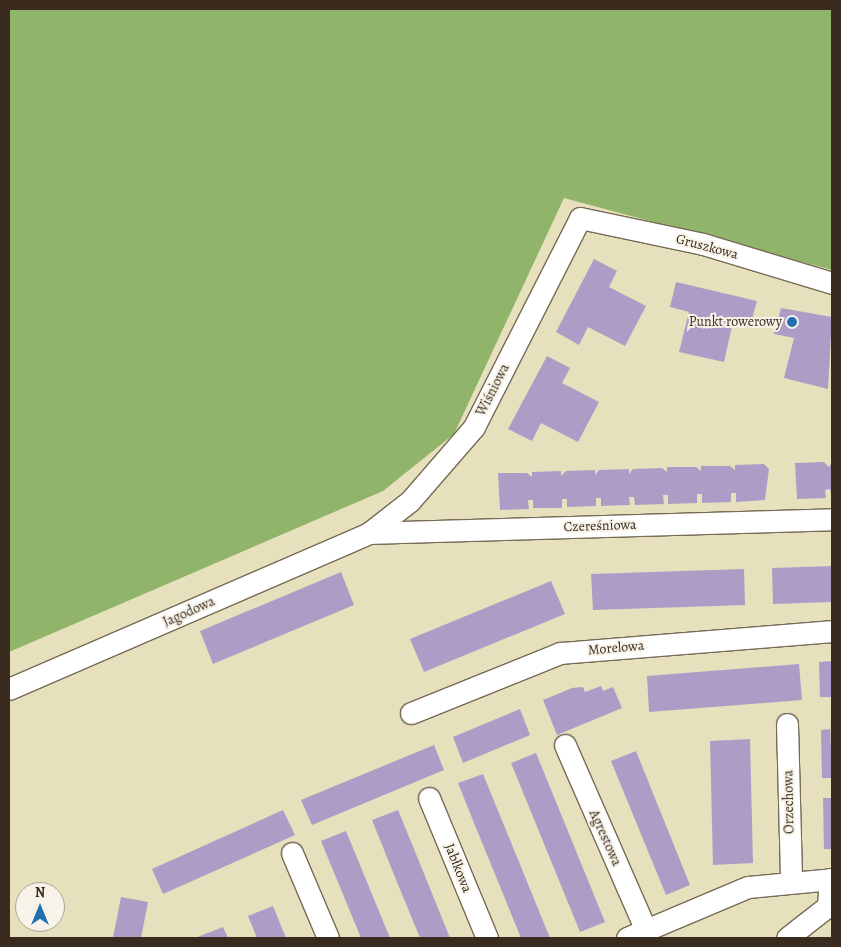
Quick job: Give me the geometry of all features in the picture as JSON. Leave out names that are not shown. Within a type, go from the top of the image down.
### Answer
[{"type":"street","name":"Gruszkowa","points":[[580,218],[703,244],[832,283]]},
{"type":"street","name":"Wiśniowa","points":[[369,533],[417,494],[474,427],[580,218]]},
{"type":"street","name":"Czereśniowa","points":[[369,533],[832,519]]},
{"type":"street","name":"Jagodowa","points":[[9,689],[369,533]]},
{"type":"street","name":"Morelowa","points":[[412,713],[560,653],[832,631]]},
{"type":"street","name":"Orzechowa","points":[[787,724],[790,880]]},
{"type":"street","name":"Agrestowa","points":[[565,745],[636,934]]},
{"type":"street","name":"Jabłkowa","points":[[429,798],[487,938]]},
{"type":"street","points":[[292,853],[328,938]]},
{"type":"street","points":[[636,934],[710,899],[748,886],[790,880],[831,879],[828,906],[787,938]]},
{"type":"green space","points":[[9,9],[832,9],[832,270],[564,198],[454,434],[383,491],[9,652]]},
{"type":"building","points":[[594,259],[617,271],[609,287],[646,306],[625,346],[588,327],[579,345],[556,332]]},
{"type":"building","points":[[676,282],[757,301],[750,326],[733,322],[724,362],[679,352],[689,312],[670,307]]},
{"type":"building","points":[[781,308],[832,317],[828,389],[784,378],[794,338],[774,334]]},
{"type":"building","points":[[547,356],[570,368],[562,383],[599,402],[578,442],[541,423],[532,441],[508,429]]},
{"type":"building","points":[[824,462],[829,467],[832,462],[832,498],[830,489],[825,490],[826,498],[797,499],[795,463]]},
{"type":"building","points":[[764,464],[769,469],[765,500],[736,502],[736,493],[731,493],[731,502],[702,503],[702,494],[697,494],[697,503],[668,504],[668,495],[663,495],[664,504],[635,505],[634,497],[629,497],[630,505],[601,506],[601,498],[596,498],[596,506],[567,507],[567,499],[562,499],[562,508],[533,508],[533,500],[528,500],[529,509],[500,510],[498,473],[527,473],[532,477],[532,472],[561,471],[561,476],[566,471],[595,470],[595,475],[599,470],[629,469],[629,474],[633,469],[662,468],[667,472],[667,467],[696,467],[701,471],[701,466],[730,466],[735,470],[735,465]]},
{"type":"building","points":[[832,566],[832,602],[773,604],[772,568]]},
{"type":"building","points":[[744,569],[745,605],[593,610],[591,574]]},
{"type":"building","points":[[341,572],[354,605],[213,664],[200,631]]},
{"type":"building","points":[[551,581],[565,614],[424,672],[410,639]]},
{"type":"building","points":[[832,661],[832,697],[820,697],[819,662]]},
{"type":"building","points":[[799,664],[802,700],[649,712],[647,676]]},
{"type":"building","points":[[601,686],[603,691],[613,687],[622,708],[557,735],[543,700],[572,688],[583,687],[585,692]]},
{"type":"building","points":[[520,709],[530,735],[463,763],[453,737]]},
{"type":"building","points":[[830,719],[832,778],[822,778],[821,730],[830,729]]},
{"type":"building","points":[[750,739],[753,863],[713,865],[710,741]]},
{"type":"building","points":[[434,745],[444,770],[312,825],[301,800]]},
{"type":"building","points":[[636,751],[690,885],[666,895],[611,761]]},
{"type":"building","points":[[536,753],[605,922],[580,932],[511,763]]},
{"type":"building","points":[[483,774],[550,938],[521,938],[458,783]]},
{"type":"building","points":[[823,798],[832,798],[832,849],[824,849]]},
{"type":"building","points":[[283,810],[295,835],[163,894],[152,869]]},
{"type":"building","points":[[398,810],[450,938],[420,938],[399,887],[372,820]]},
{"type":"building","points":[[346,831],[390,938],[361,938],[321,841]]},
{"type":"building","points":[[121,897],[148,902],[141,938],[113,938]]},
{"type":"building","points":[[273,906],[286,938],[257,938],[248,916]]},
{"type":"building","points":[[223,927],[228,938],[195,938]]},
{"type":"place","name":"Punkt rowerowy","points":[[792,322]]}]
